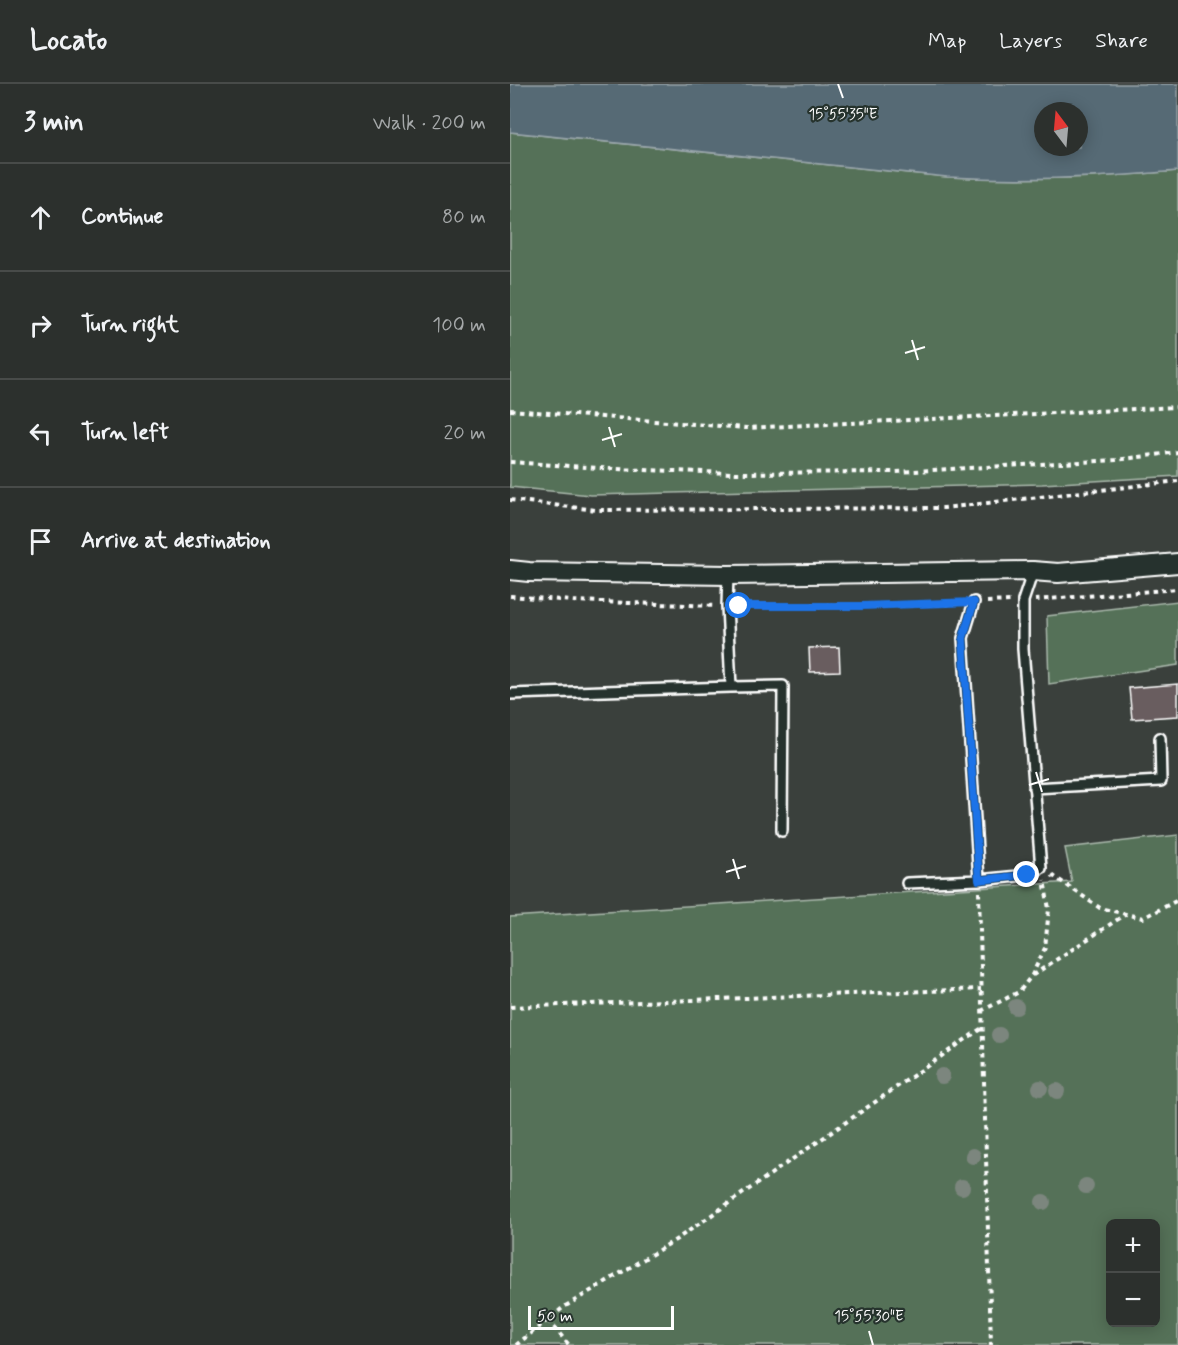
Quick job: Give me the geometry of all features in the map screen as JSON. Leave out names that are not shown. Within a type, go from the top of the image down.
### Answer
[{"type":"street","points":[[510,570],[728,575],[1033,571],[1058,573],[1178,563]]},
{"type":"lane","points":[[907,883],[1027,875],[1041,867],[1023,649],[1023,601],[1033,571]]},
{"type":"lane","points":[[728,575],[727,606],[731,687]]},
{"type":"lane","points":[[974,602],[963,638],[979,880]]},
{"type":"lane","points":[[510,694],[783,686],[782,831]]},
{"type":"lane","points":[[1034,788],[1161,781],[1160,738]]},
{"type":"path","points":[[510,410],[746,428],[1178,407]]},
{"type":"path","points":[[510,462],[615,469],[733,473],[895,472],[1116,460],[1178,452]]},
{"type":"path","points":[[510,500],[596,510],[944,508],[1178,481]]},
{"type":"path","points":[[1033,600],[1178,589]]},
{"type":"path","points":[[510,596],[573,601],[709,606]]},
{"type":"path","points":[[739,606],[862,606],[1007,601]]},
{"type":"path","points":[[1041,867],[1100,908],[1143,918],[1178,900]]},
{"type":"path","points":[[981,1011],[1019,992],[1032,975],[1045,948],[1049,909],[1041,867]]},
{"type":"path","points":[[979,880],[991,1345]]},
{"type":"path","points":[[1032,975],[1126,914]]},
{"type":"path","points":[[510,1006],[981,989]]},
{"type":"path","points":[[516,1345],[564,1307],[677,1239],[982,1028]]},
{"type":"path","points":[[548,1320],[568,1345]]},
{"type":"green space","points":[[510,132],[947,177],[1063,178],[1178,171],[1178,476],[1042,484],[591,495],[510,487]]},
{"type":"green space","points":[[1178,601],[1178,665],[1049,684],[1047,616]]},
{"type":"green space","points":[[1178,835],[1178,1345],[510,1345],[510,917],[1072,882],[1065,848]]},
{"type":"water","points":[[510,84],[1178,84],[1178,171],[1034,179],[947,177],[510,132]]},
{"type":"building","points":[[839,647],[840,671],[810,672],[809,648]]},
{"type":"building","points":[[1178,684],[1178,716],[1132,719],[1129,688]]},
{"type":"route","points":[[739,606],[862,606],[974,602],[963,638],[979,880],[1027,875]]}]
